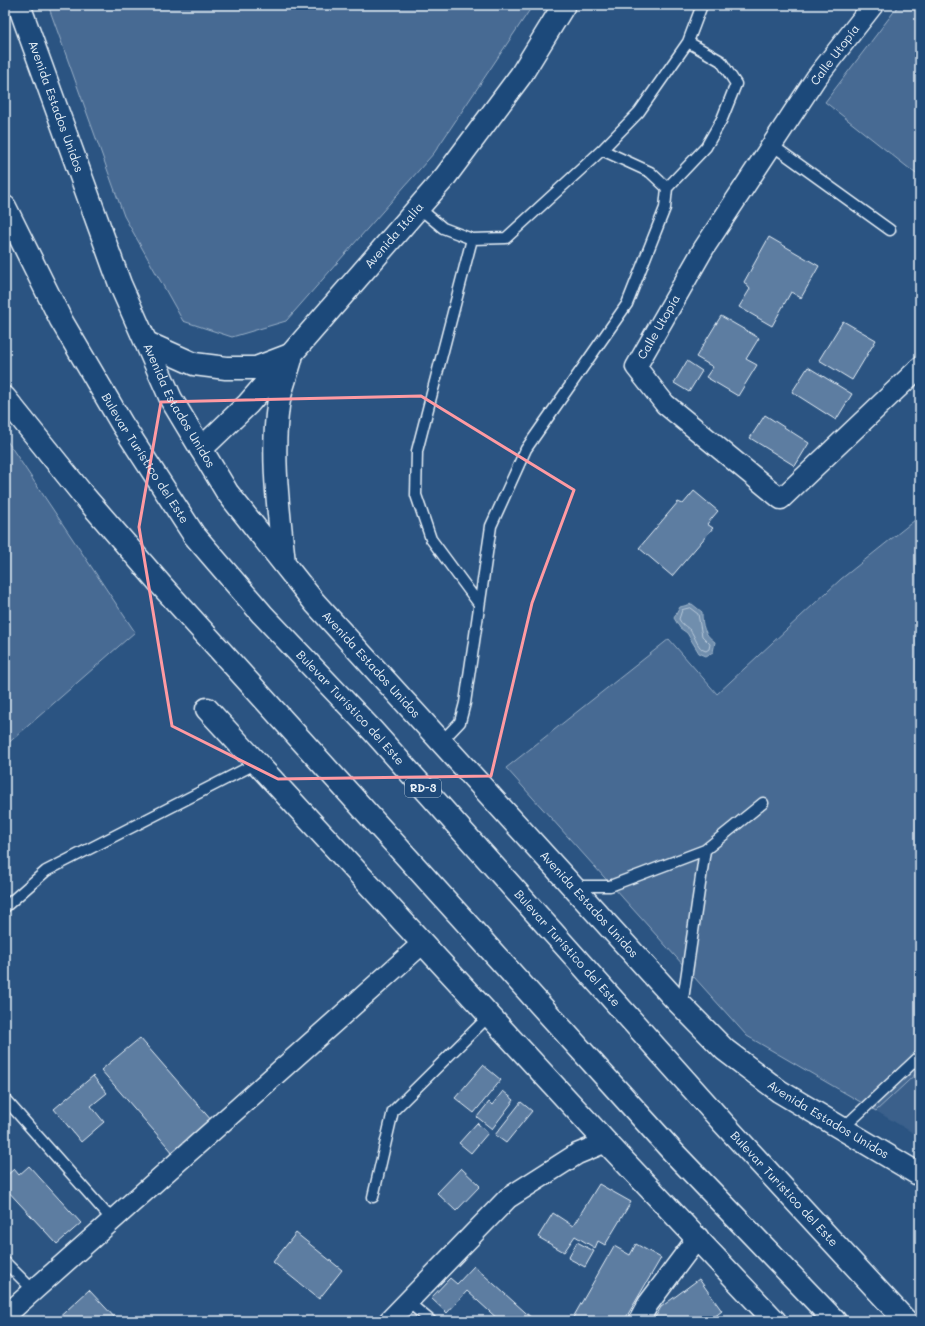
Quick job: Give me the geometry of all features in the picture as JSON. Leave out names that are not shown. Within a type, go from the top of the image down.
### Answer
[{"type":"main road","name":"Avenida Estados Unidos","points":[[19,5],[120,284],[171,399],[227,492],[315,603],[682,1006],[725,1050],[779,1091],[920,1175]]},
{"type":"main road","name":"Avenida Italia","points":[[201,449],[248,404],[293,354],[445,177],[521,75],[564,5]]},
{"type":"main road","name":"Bulevar Turístico del Este","points":[[5,207],[61,320],[122,424],[194,535],[262,614],[372,730],[725,1125],[906,1321]]},
{"type":"main road","points":[[147,343],[194,364],[226,368],[256,368],[293,354]]},
{"type":"main road","points":[[284,563],[276,482],[276,436],[278,406],[293,354]]},
{"type":"main road","points":[[5,398],[84,496],[162,586],[674,1153],[835,1321]]},
{"type":"main road","points":[[207,709],[606,1142],[698,1237],[775,1321]]},
{"type":"street","name":"Calle Utopía","points":[[873,5],[816,78],[704,248],[636,367],[665,404],[781,499],[920,367]]},
{"type":"street","points":[[5,1316],[424,943]]},
{"type":"street","points":[[389,1321],[508,1198],[577,1154],[606,1142]]},
{"type":"street","points":[[639,1321],[648,1304],[698,1237]]},
{"type":"lane","points":[[419,208],[443,228],[472,239],[506,238],[602,150],[639,112],[688,42],[702,5]]},
{"type":"lane","points":[[441,742],[460,722],[465,703],[491,526],[526,449],[627,304],[665,208],[667,188],[706,147],[722,119],[736,84],[721,60],[688,42]]},
{"type":"lane","points":[[772,145],[890,230]]},
{"type":"lane","points":[[602,150],[650,172],[667,188]]},
{"type":"lane","points":[[472,239],[417,451],[416,495],[431,539],[479,604]]},
{"type":"lane","points":[[5,907],[46,871],[257,762]]},
{"type":"lane","points":[[572,886],[610,886],[705,850],[763,803]]},
{"type":"lane","points":[[682,1006],[705,850]]},
{"type":"lane","points":[[373,1197],[393,1111],[490,1015]]},
{"type":"lane","points":[[842,1129],[920,1056]]},
{"type":"lane","points":[[5,1099],[112,1221]]},
{"type":"lane","points":[[5,1262],[33,1290]]},
{"type":"lane","points":[[408,1302],[431,1321]]},
{"type":"highlighted area","points":[[421,396],[574,490],[532,603],[491,776],[278,779],[172,726],[139,527],[161,402]]},
{"type":"shaded area","points":[[48,5],[533,5],[434,153],[286,321],[232,337],[183,321],[124,216]]},
{"type":"shaded area","points":[[899,5],[920,5],[920,177],[825,102]]},
{"type":"shaded area","points":[[5,438],[135,632],[5,746]]},
{"type":"shaded area","points":[[920,516],[920,1070],[876,1111],[747,1036],[506,768],[669,639],[717,694],[841,579]]},
{"type":"shaded area","points":[[920,1070],[920,1137],[876,1111]]},
{"type":"water","points":[[692,604],[702,612],[704,629],[708,636],[715,642],[713,652],[706,656],[699,653],[687,633],[680,628],[674,618],[680,607]]},
{"type":"building","points":[[769,237],[819,266],[801,298],[791,292],[772,326],[739,307],[750,289],[744,282]]},
{"type":"building","points":[[721,316],[759,338],[746,359],[757,365],[738,396],[706,377],[713,367],[696,357]]},
{"type":"building","points":[[843,321],[876,340],[852,380],[819,360]]},
{"type":"building","points":[[687,361],[702,371],[689,392],[674,383]]},
{"type":"building","points":[[808,367],[852,394],[836,420],[792,392]]},
{"type":"building","points":[[765,415],[809,443],[795,466],[750,438]]},
{"type":"building","points":[[694,491],[718,511],[707,524],[713,528],[672,576],[639,548],[678,502],[683,504]]},
{"type":"building","points":[[140,1038],[212,1121],[174,1154],[101,1070]]},
{"type":"building","points":[[483,1065],[501,1080],[474,1113],[455,1098]]},
{"type":"building","points":[[93,1076],[107,1093],[91,1106],[104,1122],[81,1142],[54,1109]]},
{"type":"building","points":[[503,1091],[514,1100],[492,1129],[477,1117],[489,1102],[492,1105]]},
{"type":"building","points":[[521,1102],[532,1111],[506,1143],[495,1135]]},
{"type":"building","points":[[477,1123],[488,1133],[471,1153],[459,1143]]},
{"type":"building","points":[[29,1166],[81,1223],[57,1244],[5,1188],[5,1177],[14,1169],[19,1175]]},
{"type":"building","points":[[461,1168],[480,1186],[456,1211],[437,1193]]},
{"type":"building","points":[[599,1184],[631,1202],[605,1245],[598,1241],[595,1248],[575,1236],[564,1252],[538,1237],[553,1213],[573,1226]]},
{"type":"building","points":[[296,1233],[342,1270],[319,1299],[273,1262]]},
{"type":"building","points":[[577,1242],[594,1251],[585,1267],[568,1258]]},
{"type":"building","points":[[636,1244],[661,1258],[624,1321],[571,1321],[614,1246],[630,1255]]},
{"type":"building","points":[[474,1266],[535,1321],[500,1321],[467,1291],[447,1313],[431,1298],[450,1278],[457,1284]]},
{"type":"building","points":[[699,1279],[722,1311],[709,1321],[653,1321],[661,1307]]},
{"type":"building","points":[[89,1290],[118,1321],[55,1321]]}]
